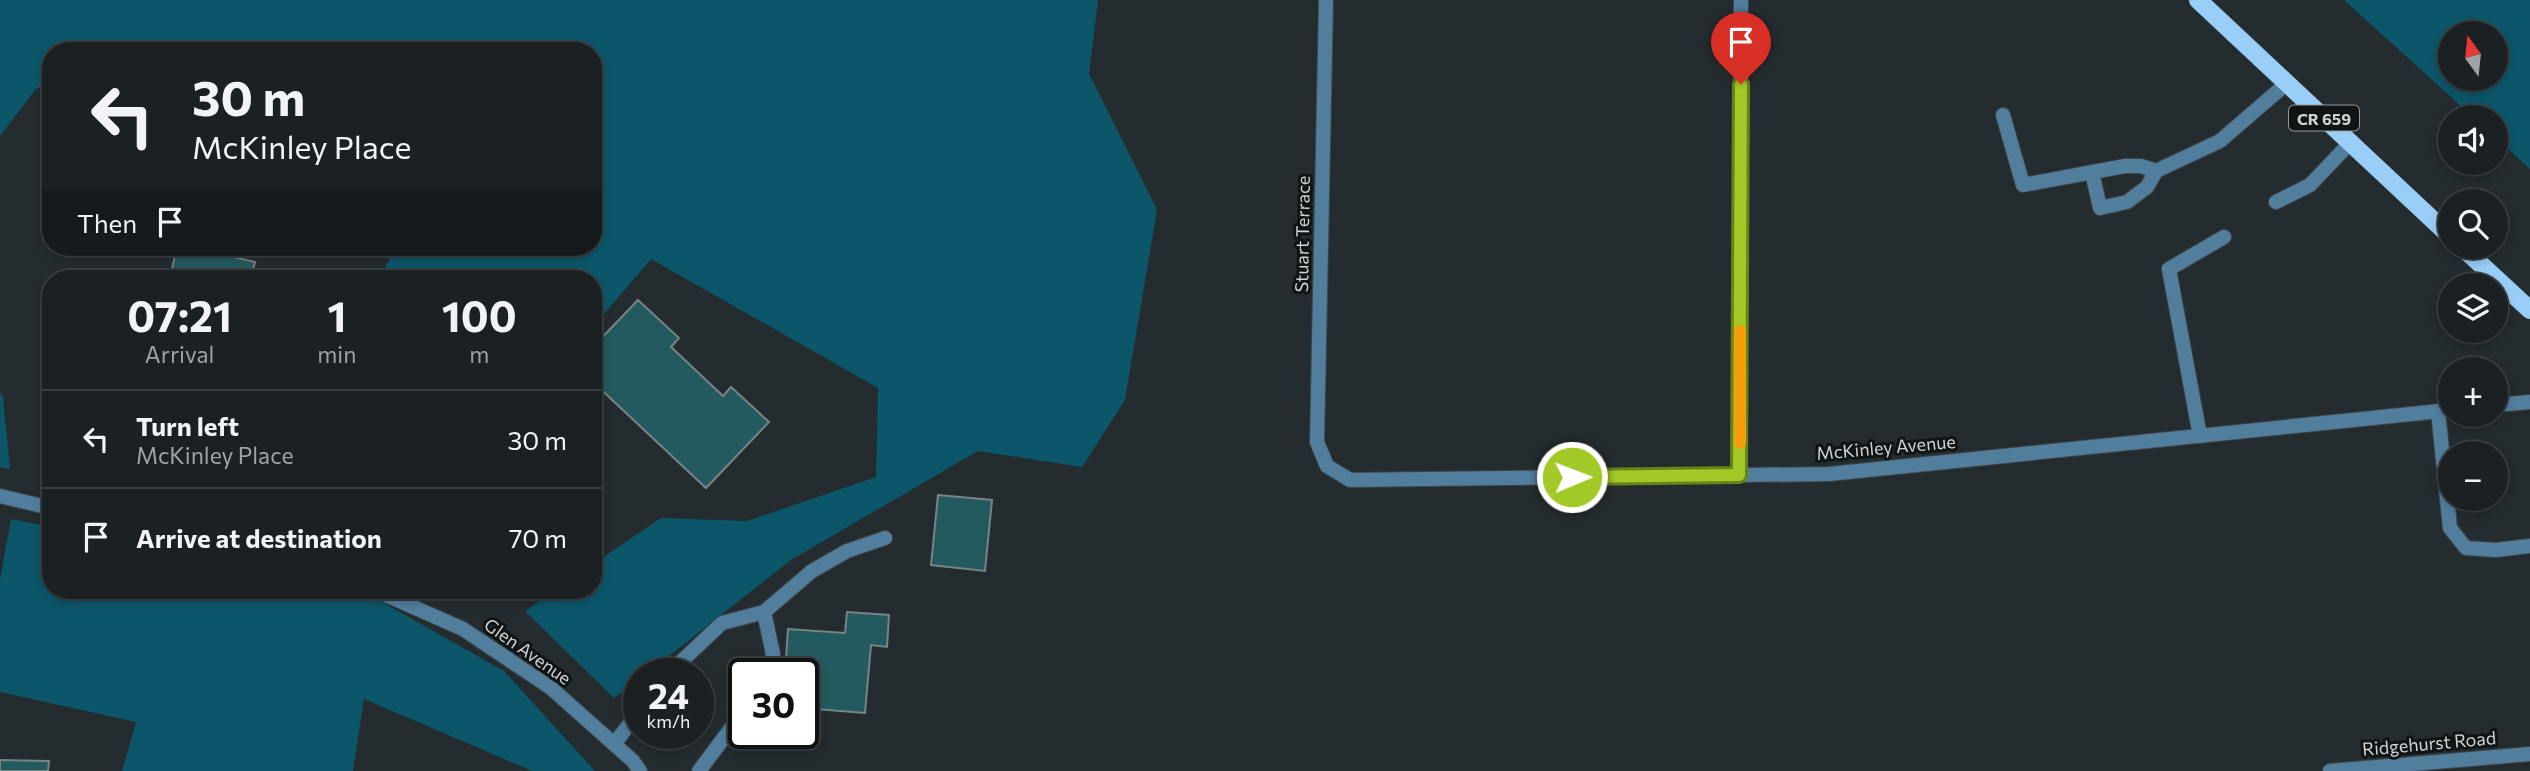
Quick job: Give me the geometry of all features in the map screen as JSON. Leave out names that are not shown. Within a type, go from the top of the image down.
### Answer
[{"type":"main road","name":"CR 659","points":[[2198,0],[2438,225]]},
{"type":"main road","points":[[2475,259],[2530,310]]},
{"type":"street","name":"Stuart Terrace","points":[[1326,0],[1317,442],[1327,466]]},
{"type":"street","points":[[1739,475],[1741,0]]},
{"type":"street","points":[[2092,172],[2100,208],[2127,202],[2147,187],[2155,171],[2220,141],[2287,84]]},
{"type":"street","points":[[2003,115],[2023,185],[2125,166],[2141,166],[2155,171]]},
{"type":"street","points":[[2276,202],[2310,185],[2350,143]]},
{"type":"street","points":[[2200,436],[2169,269],[2224,237]]},
{"type":"street","points":[[2508,404],[2530,402]]},
{"type":"street","name":"McKinley Avenue","points":[[1327,466],[1350,480],[1829,474],[2438,412]]},
{"type":"street","points":[[2445,427],[2450,528],[2466,548],[2496,550],[2530,546]]},
{"type":"street","points":[[0,496],[42,506]]},
{"type":"street","points":[[685,658],[722,623],[764,612],[812,570],[847,551],[885,538]]},
{"type":"street","name":"Glen Avenue","points":[[395,599],[463,629],[551,688],[640,771]]},
{"type":"street","points":[[764,612],[772,658]]},
{"type":"street","points":[[614,744],[623,732]]},
{"type":"street","points":[[698,771],[728,732]]},
{"type":"street","name":"Ridgehurst Road","points":[[2330,771],[2530,754]]},
{"type":"shaded area","points":[[0,0],[1098,0],[1089,74],[1157,210],[1125,400],[1082,467],[978,451],[791,560],[666,658],[623,658],[623,691],[614,698],[525,611],[543,599],[602,599],[602,558],[661,518],[747,521],[876,477],[878,388],[651,259],[602,316],[602,270],[384,270],[392,256],[602,256],[602,42],[42,42],[42,85],[35,90],[0,136]]},
{"type":"shaded area","points":[[2344,0],[2530,0],[2530,169],[2508,149],[2508,105],[2460,105],[2444,91],[2508,91],[2508,21],[2438,21],[2438,85]]},
{"type":"shaded area","points":[[0,393],[3,397],[10,469],[0,467]]},
{"type":"shaded area","points":[[11,519],[42,525],[42,599],[377,599],[504,671],[595,771],[532,771],[364,699],[353,771],[122,771],[136,722],[0,692],[0,579]]},
{"type":"building","points":[[175,256],[229,256],[255,262],[253,270],[172,270]]},
{"type":"building","points":[[638,300],[679,338],[671,347],[723,396],[731,387],[769,422],[706,488],[602,390],[602,338]]},
{"type":"building","points":[[938,495],[992,500],[985,571],[931,565]]},
{"type":"building","points":[[847,612],[889,615],[887,647],[871,645],[865,713],[819,709],[819,658],[786,658],[788,629],[845,633]]},
{"type":"building","points":[[0,760],[49,761],[48,771],[0,771]]},
{"type":"slow traffic","points":[[1740,331],[1740,443]]},
{"type":"route","points":[[1572,477],[1739,475],[1741,84]]}]
